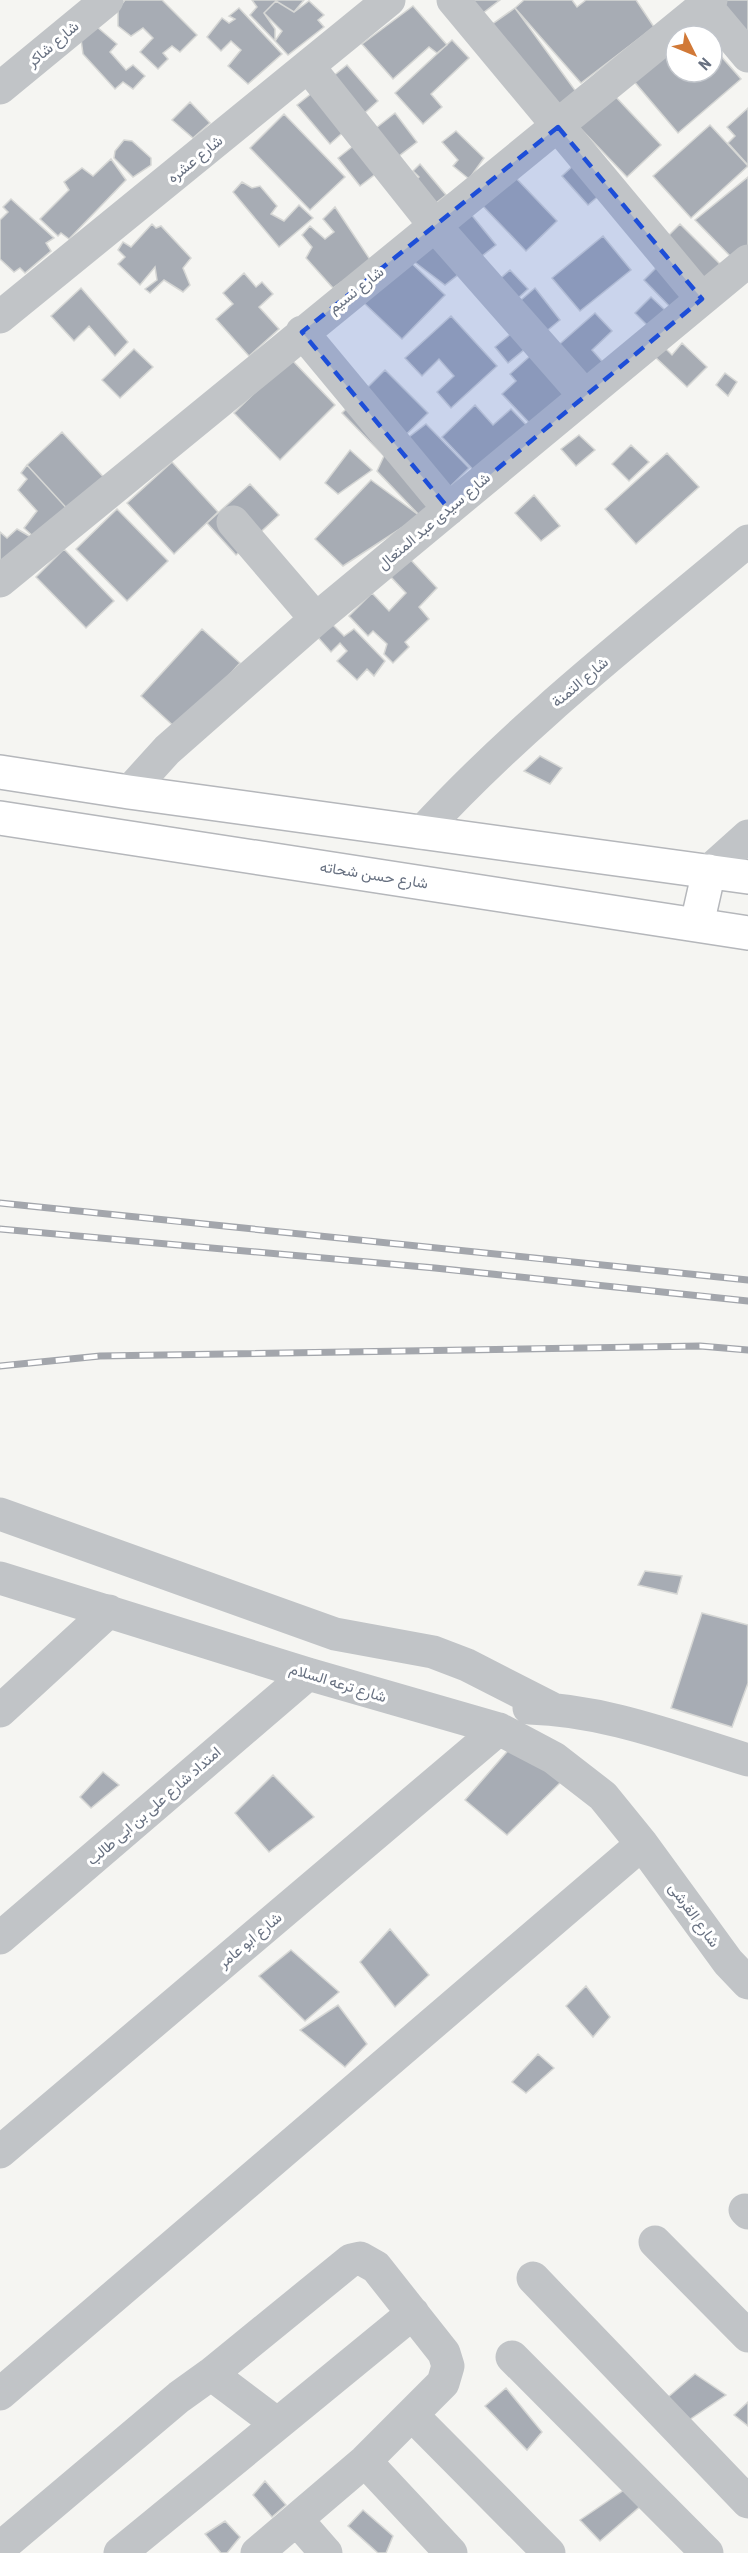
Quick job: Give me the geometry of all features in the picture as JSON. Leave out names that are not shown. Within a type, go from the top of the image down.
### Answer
[{"type":"main road","points":[[0,772],[421,833],[748,877]]},
{"type":"main road","name":"شارع حسن شحاته","points":[[0,818],[748,933]]},
{"type":"main road","points":[[697,924],[708,872]]},
{"type":"street","name":"شارع شاكر","points":[[0,88],[107,0]]},
{"type":"street","name":"شارع عشره","points":[[0,317],[389,0]]},
{"type":"street","points":[[453,0],[702,299]]},
{"type":"street","points":[[708,3],[748,56]]},
{"type":"street","name":"شارع نسيم","points":[[0,581],[302,332],[436,227],[708,3]]},
{"type":"street","points":[[308,66],[436,227],[585,396]]},
{"type":"street","name":"شارع سيدى عبد المتعال","points":[[129,792],[167,750],[316,619],[748,261]]},
{"type":"street","points":[[302,332],[449,509]]},
{"type":"street","points":[[233,522],[316,619]]},
{"type":"street","name":"شارع التمنة","points":[[421,833],[463,787],[556,702],[748,541]]},
{"type":"street","points":[[708,872],[748,836]]},
{"type":"street","points":[[0,1514],[335,1634],[434,1652],[466,1665],[551,1708]]},
{"type":"street","name":"شارع ترعه السلام","points":[[0,1578],[308,1674],[499,1729],[554,1758],[603,1796],[642,1844]]},
{"type":"street","points":[[0,1712],[109,1611]]},
{"type":"street","name":"امتداد شارع على بن ابى طالب","points":[[0,1938],[308,1674]]},
{"type":"street","points":[[437,1712],[494,1707],[551,1708],[608,1716],[748,1760]]},
{"type":"street","name":"شارع ابو عامر","points":[[0,2152],[499,1729]]},
{"type":"street","points":[[0,2394],[642,1844]]},
{"type":"street","name":"شارع القرشى","points":[[642,1844],[728,1962],[748,1983]]},
{"type":"street","points":[[655,2242],[748,2336]]},
{"type":"street","points":[[0,2548],[179,2397],[211,2374],[351,2260],[360,2258],[376,2267],[444,2353],[448,2366],[443,2383],[365,2461],[257,2553]]},
{"type":"street","points":[[532,2278],[748,2502]]},
{"type":"street","points":[[120,2553],[413,2313]]},
{"type":"street","points":[[512,2356],[707,2553]]},
{"type":"street","points":[[211,2374],[276,2423]]},
{"type":"street","points":[[412,2415],[549,2553]]},
{"type":"street","points":[[365,2461],[451,2553]]},
{"type":"street","points":[[297,2520],[326,2553]]},
{"type":"highlighted area","points":[[558,127],[702,299],[449,509],[302,332]]},
{"type":"building","points":[[125,0],[162,0],[197,35],[180,52],[172,46],[163,53],[168,59],[158,69],[140,52],[153,38],[143,28],[131,36],[118,26],[118,9]]},
{"type":"building","points":[[252,0],[304,0],[294,12],[276,1],[264,13],[275,29],[275,41],[250,15],[257,7]]},
{"type":"building","points":[[467,0],[500,0],[479,16]]},
{"type":"building","points":[[524,0],[572,0],[577,7],[586,0],[636,0],[654,27],[581,83],[515,8]]},
{"type":"building","points":[[727,0],[748,0],[748,40],[720,5]]},
{"type":"building","points":[[276,1],[294,12],[309,1],[324,15],[318,20],[324,27],[288,55],[275,41],[282,31],[264,13]]},
{"type":"building","points":[[413,6],[447,45],[437,53],[429,47],[393,79],[362,44]]},
{"type":"building","points":[[239,8],[282,54],[248,84],[228,66],[241,50],[231,41],[221,51],[207,37],[222,18],[229,23],[235,19],[229,16]]},
{"type":"building","points":[[515,8],[577,93],[553,110],[491,25]]},
{"type":"building","points":[[90,21],[117,44],[110,52],[126,70],[133,65],[145,76],[133,89],[123,82],[115,89],[83,54],[81,39]]},
{"type":"building","points":[[452,40],[469,58],[431,94],[442,107],[423,124],[395,93]]},
{"type":"building","points":[[664,52],[664,84],[724,84],[724,60],[741,79],[678,133],[632,79]]},
{"type":"building","points":[[347,65],[378,101],[330,144],[297,105]]},
{"type":"building","points":[[614,95],[661,145],[627,177],[579,127]]},
{"type":"building","points":[[190,102],[210,123],[193,138],[172,120]]},
{"type":"building","points":[[748,108],[748,165],[728,143],[735,136],[727,127]]},
{"type":"building","points":[[395,113],[417,142],[360,186],[338,158]]},
{"type":"building","points":[[284,114],[345,177],[310,210],[250,148]]},
{"type":"building","points":[[710,125],[748,166],[691,218],[653,176]]},
{"type":"building","points":[[456,131],[484,158],[469,179],[453,166],[458,160],[442,142]]},
{"type":"building","points":[[124,140],[132,141],[151,158],[151,165],[133,177],[114,158],[115,151]]},
{"type":"building","points":[[111,159],[126,180],[69,239],[61,233],[58,236],[40,219],[69,190],[64,182],[82,168],[93,176]]},
{"type":"building","points":[[576,163],[602,193],[588,205],[562,176]]},
{"type":"building","points":[[420,164],[446,195],[421,215],[403,192],[419,177],[413,171]]},
{"type":"building","points":[[513,175],[557,221],[526,251],[482,205]]},
{"type":"building","points":[[748,177],[748,249],[736,262],[695,220]]},
{"type":"building","points":[[242,182],[252,188],[260,186],[277,206],[271,214],[284,221],[299,205],[313,218],[279,247],[233,192]]},
{"type":"building","points":[[11,199],[54,238],[46,243],[51,251],[25,273],[20,268],[14,272],[0,259],[0,220],[8,212],[3,207]]},
{"type":"building","points":[[335,207],[371,261],[333,288],[306,258],[312,247],[302,235],[310,226],[325,239],[334,232],[323,219]]},
{"type":"building","points":[[470,213],[496,245],[445,285],[412,260]]},
{"type":"building","points":[[152,224],[156,228],[161,226],[191,258],[183,268],[190,285],[183,292],[164,280],[150,293],[145,289],[157,280],[155,267],[140,285],[118,264],[125,257],[118,250],[123,242],[131,247]]},
{"type":"building","points":[[680,224],[723,267],[676,313],[644,280],[674,250],[664,240]]},
{"type":"building","points":[[603,236],[631,270],[580,311],[552,278]]},
{"type":"building","points":[[406,258],[445,295],[402,339],[363,302]]},
{"type":"building","points":[[510,270],[528,289],[517,299],[487,290]]},
{"type":"building","points":[[244,273],[256,287],[262,282],[273,294],[259,307],[279,329],[249,356],[216,319],[233,304],[223,293]]},
{"type":"building","points":[[81,288],[128,342],[115,356],[89,326],[74,341],[51,316]]},
{"type":"building","points":[[535,288],[560,320],[508,363],[495,347],[526,321],[514,306]]},
{"type":"building","points":[[651,297],[667,312],[651,329],[635,313]]},
{"type":"building","points":[[595,313],[612,331],[592,350],[607,367],[586,385],[554,349]]},
{"type":"building","points":[[451,316],[497,366],[451,408],[437,392],[454,376],[439,359],[422,376],[405,358]]},
{"type":"building","points":[[682,343],[707,367],[687,387],[653,355],[663,346],[672,355]]},
{"type":"building","points":[[134,349],[153,367],[120,398],[102,380]]},
{"type":"building","points":[[538,349],[579,395],[538,432],[502,394],[516,381],[510,374]]},
{"type":"building","points":[[290,358],[335,405],[280,460],[234,413]]},
{"type":"building","points":[[385,370],[428,413],[384,456],[342,413]]},
{"type":"building","points":[[725,373],[737,382],[728,396],[716,385]]},
{"type":"building","points":[[475,405],[493,425],[511,409],[531,430],[481,478],[442,437]]},
{"type":"building","points":[[426,424],[469,468],[420,516],[377,471],[384,456]]},
{"type":"building","points":[[62,432],[108,482],[72,514],[27,465]]},
{"type":"building","points":[[579,435],[595,450],[576,466],[561,449]]},
{"type":"building","points":[[631,445],[649,462],[629,481],[612,464]]},
{"type":"building","points":[[350,450],[372,470],[338,494],[325,483]]},
{"type":"building","points":[[667,453],[699,487],[636,544],[605,509]]},
{"type":"building","points":[[172,462],[218,512],[174,554],[127,503]]},
{"type":"building","points":[[27,465],[72,514],[38,541],[24,528],[37,511],[18,490],[27,479],[21,473]]},
{"type":"building","points":[[371,480],[420,516],[343,566],[315,539]]},
{"type":"building","points":[[250,484],[279,515],[236,555],[207,523]]},
{"type":"building","points":[[534,495],[560,526],[541,541],[515,513]]},
{"type":"building","points":[[117,509],[168,561],[127,601],[76,549]]},
{"type":"building","points":[[17,529],[38,541],[0,574],[0,532],[7,538]]},
{"type":"building","points":[[64,549],[114,601],[86,628],[36,577]]},
{"type":"building","points":[[409,558],[437,588],[419,607],[429,619],[405,642],[409,647],[393,663],[384,654],[387,644],[373,631],[368,636],[349,616],[372,593],[389,611],[406,593],[390,576]]},
{"type":"building","points":[[329,621],[344,636],[354,629],[385,661],[374,676],[367,669],[357,680],[337,661],[347,651],[340,643],[331,652],[315,634]]},
{"type":"building","points":[[202,629],[240,663],[179,731],[141,696]]},
{"type":"building","points":[[540,756],[562,768],[550,784],[524,771]]},
{"type":"building","points":[[645,1571],[682,1576],[677,1594],[638,1585]]},
{"type":"building","points":[[702,1613],[748,1625],[748,1683],[732,1727],[671,1708]]},
{"type":"building","points":[[512,1746],[564,1779],[507,1835],[465,1800]]},
{"type":"building","points":[[103,1772],[119,1785],[91,1808],[80,1797]]},
{"type":"building","points":[[273,1775],[314,1817],[269,1852],[235,1813]]},
{"type":"building","points":[[390,1929],[429,1975],[395,2007],[360,1962]]},
{"type":"building","points":[[291,1950],[339,1992],[305,2021],[259,1976]]},
{"type":"building","points":[[586,1986],[610,2017],[593,2037],[566,2006]]},
{"type":"building","points":[[338,2005],[367,2044],[345,2067],[300,2030]]},
{"type":"building","points":[[538,2054],[554,2068],[526,2093],[512,2082]]},
{"type":"building","points":[[695,2374],[726,2395],[686,2422],[667,2398]]},
{"type":"building","points":[[506,2388],[542,2432],[527,2450],[485,2406]]},
{"type":"building","points":[[748,2402],[748,2426],[734,2415]]},
{"type":"building","points":[[265,2481],[286,2505],[272,2517],[253,2495]]},
{"type":"building","points":[[627,2488],[643,2504],[600,2541],[580,2520]]},
{"type":"building","points":[[363,2510],[393,2536],[386,2553],[378,2553],[348,2526]]},
{"type":"building","points":[[225,2521],[240,2537],[227,2553],[221,2553],[205,2534]]},
{"type":"railway","points":[[0,1203],[748,1280]]},
{"type":"railway","points":[[0,1229],[435,1268],[748,1301]]},
{"type":"railway","points":[[0,1366],[100,1356],[700,1346],[748,1350]]}]
